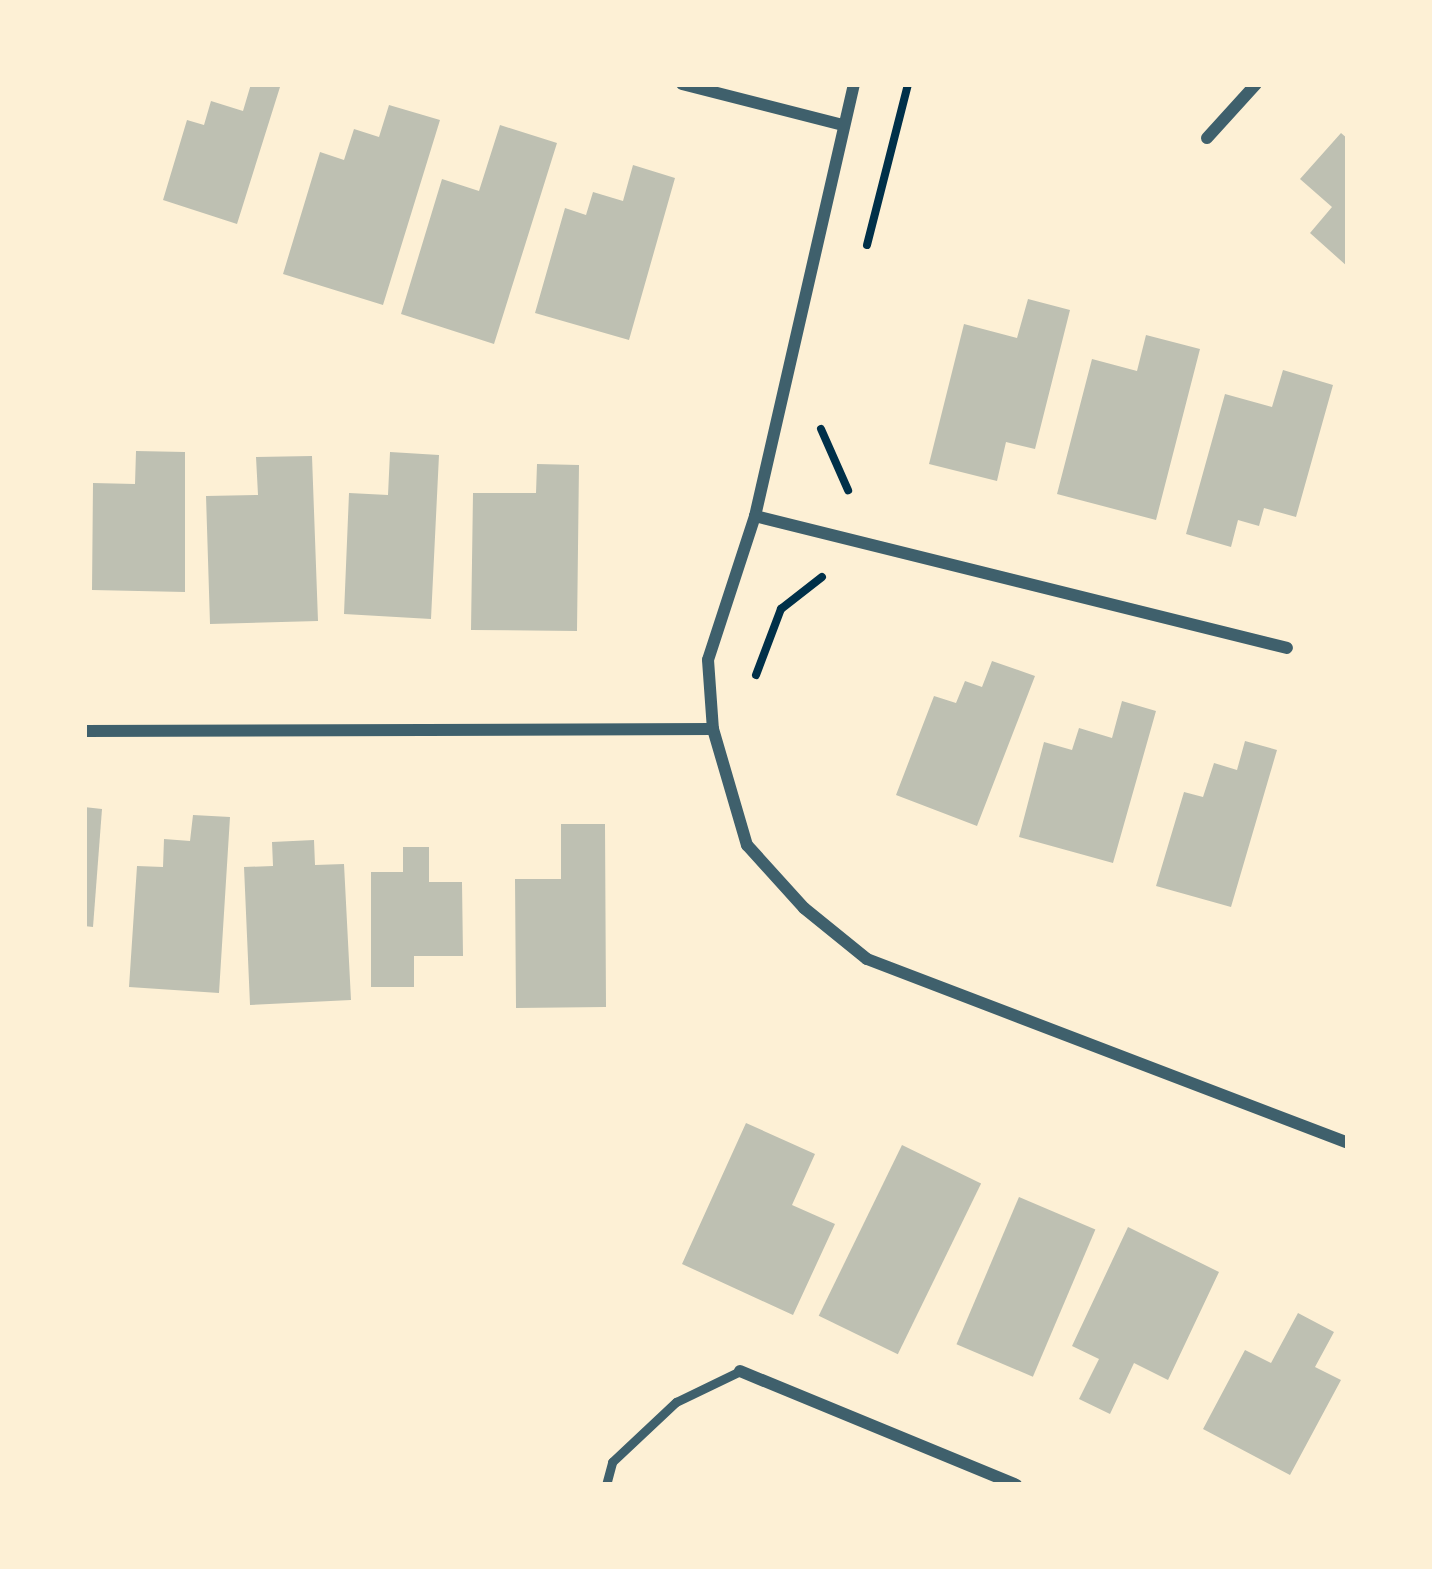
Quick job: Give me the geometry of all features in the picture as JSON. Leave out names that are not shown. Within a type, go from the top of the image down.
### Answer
[{"type":"street","points":[[682,84],[843,125]]},
{"type":"street","points":[[854,84],[755,516],[708,660],[712,728],[747,844],[804,908],[867,959],[1348,1143]]},
{"type":"street","points":[[1207,138],[1256,84]]},
{"type":"street","points":[[755,516],[1287,648]]},
{"type":"street","points":[[84,731],[712,728]]},
{"type":"street","points":[[740,1371],[1016,1485]]},
{"type":"lane","points":[[606,1485],[612,1462],[676,1402],[740,1371]]},
{"type":"path","points":[[866,250],[908,84]]},
{"type":"path","points":[[826,407],[821,429],[848,490]]},
{"type":"path","points":[[758,698],[762,648],[781,609],[824,577]]},
{"type":"building","points":[[251,84],[280,87],[237,224],[163,200],[187,120],[204,125],[211,101],[243,111]]},
{"type":"building","points":[[389,105],[440,120],[383,305],[283,274],[320,152],[344,160],[354,129],[379,137]]},
{"type":"building","points":[[500,125],[557,143],[494,344],[401,314],[442,179],[479,191]]},
{"type":"building","points":[[1341,133],[1348,139],[1348,267],[1310,233],[1332,207],[1300,179]]},
{"type":"building","points":[[633,165],[675,178],[629,340],[535,313],[565,208],[586,215],[593,192],[623,201]]},
{"type":"building","points":[[1028,299],[1070,310],[1035,449],[1006,442],[997,481],[929,464],[964,324],[1017,338]]},
{"type":"building","points":[[1146,335],[1200,349],[1156,520],[1057,494],[1092,359],[1137,371]]},
{"type":"building","points":[[1283,370],[1333,385],[1296,517],[1264,508],[1259,526],[1238,520],[1231,547],[1186,534],[1225,394],[1272,407]]},
{"type":"building","points":[[136,451],[185,452],[185,592],[92,590],[93,483],[135,484]]},
{"type":"building","points":[[390,452],[439,455],[431,619],[344,614],[349,493],[388,495]]},
{"type":"building","points":[[312,456],[318,621],[210,624],[206,496],[258,495],[256,457]]},
{"type":"building","points":[[537,464],[579,465],[577,631],[471,630],[473,493],[536,493]]},
{"type":"building","points":[[992,661],[1035,676],[977,826],[896,795],[934,696],[956,703],[965,681],[982,687]]},
{"type":"building","points":[[1122,701],[1156,711],[1113,863],[1019,837],[1044,742],[1072,750],[1079,728],[1112,738]]},
{"type":"building","points":[[1245,741],[1277,750],[1231,907],[1156,886],[1184,792],[1203,797],[1214,763],[1237,770]]},
{"type":"building","points":[[84,807],[102,809],[93,927],[84,926]]},
{"type":"building","points":[[193,815],[230,817],[219,993],[129,987],[137,866],[163,867],[164,839],[190,841]]},
{"type":"building","points":[[561,824],[605,824],[606,1007],[516,1008],[515,879],[561,879]]},
{"type":"building","points":[[314,840],[315,865],[344,864],[351,1000],[250,1005],[244,867],[273,866],[272,842]]},
{"type":"building","points":[[403,847],[429,847],[429,882],[462,882],[463,956],[414,956],[414,987],[371,987],[371,872],[403,872]]},
{"type":"building","points":[[746,1123],[815,1154],[792,1205],[835,1224],[793,1315],[682,1264]]},
{"type":"building","points":[[902,1145],[981,1184],[898,1354],[819,1316]]},
{"type":"building","points":[[1019,1197],[1095,1229],[1033,1377],[956,1344]]},
{"type":"building","points":[[1128,1227],[1219,1272],[1168,1380],[1134,1363],[1110,1414],[1079,1399],[1099,1359],[1072,1346]]},
{"type":"building","points":[[1298,1313],[1334,1332],[1315,1367],[1341,1380],[1290,1475],[1203,1429],[1245,1350],[1271,1363]]}]
